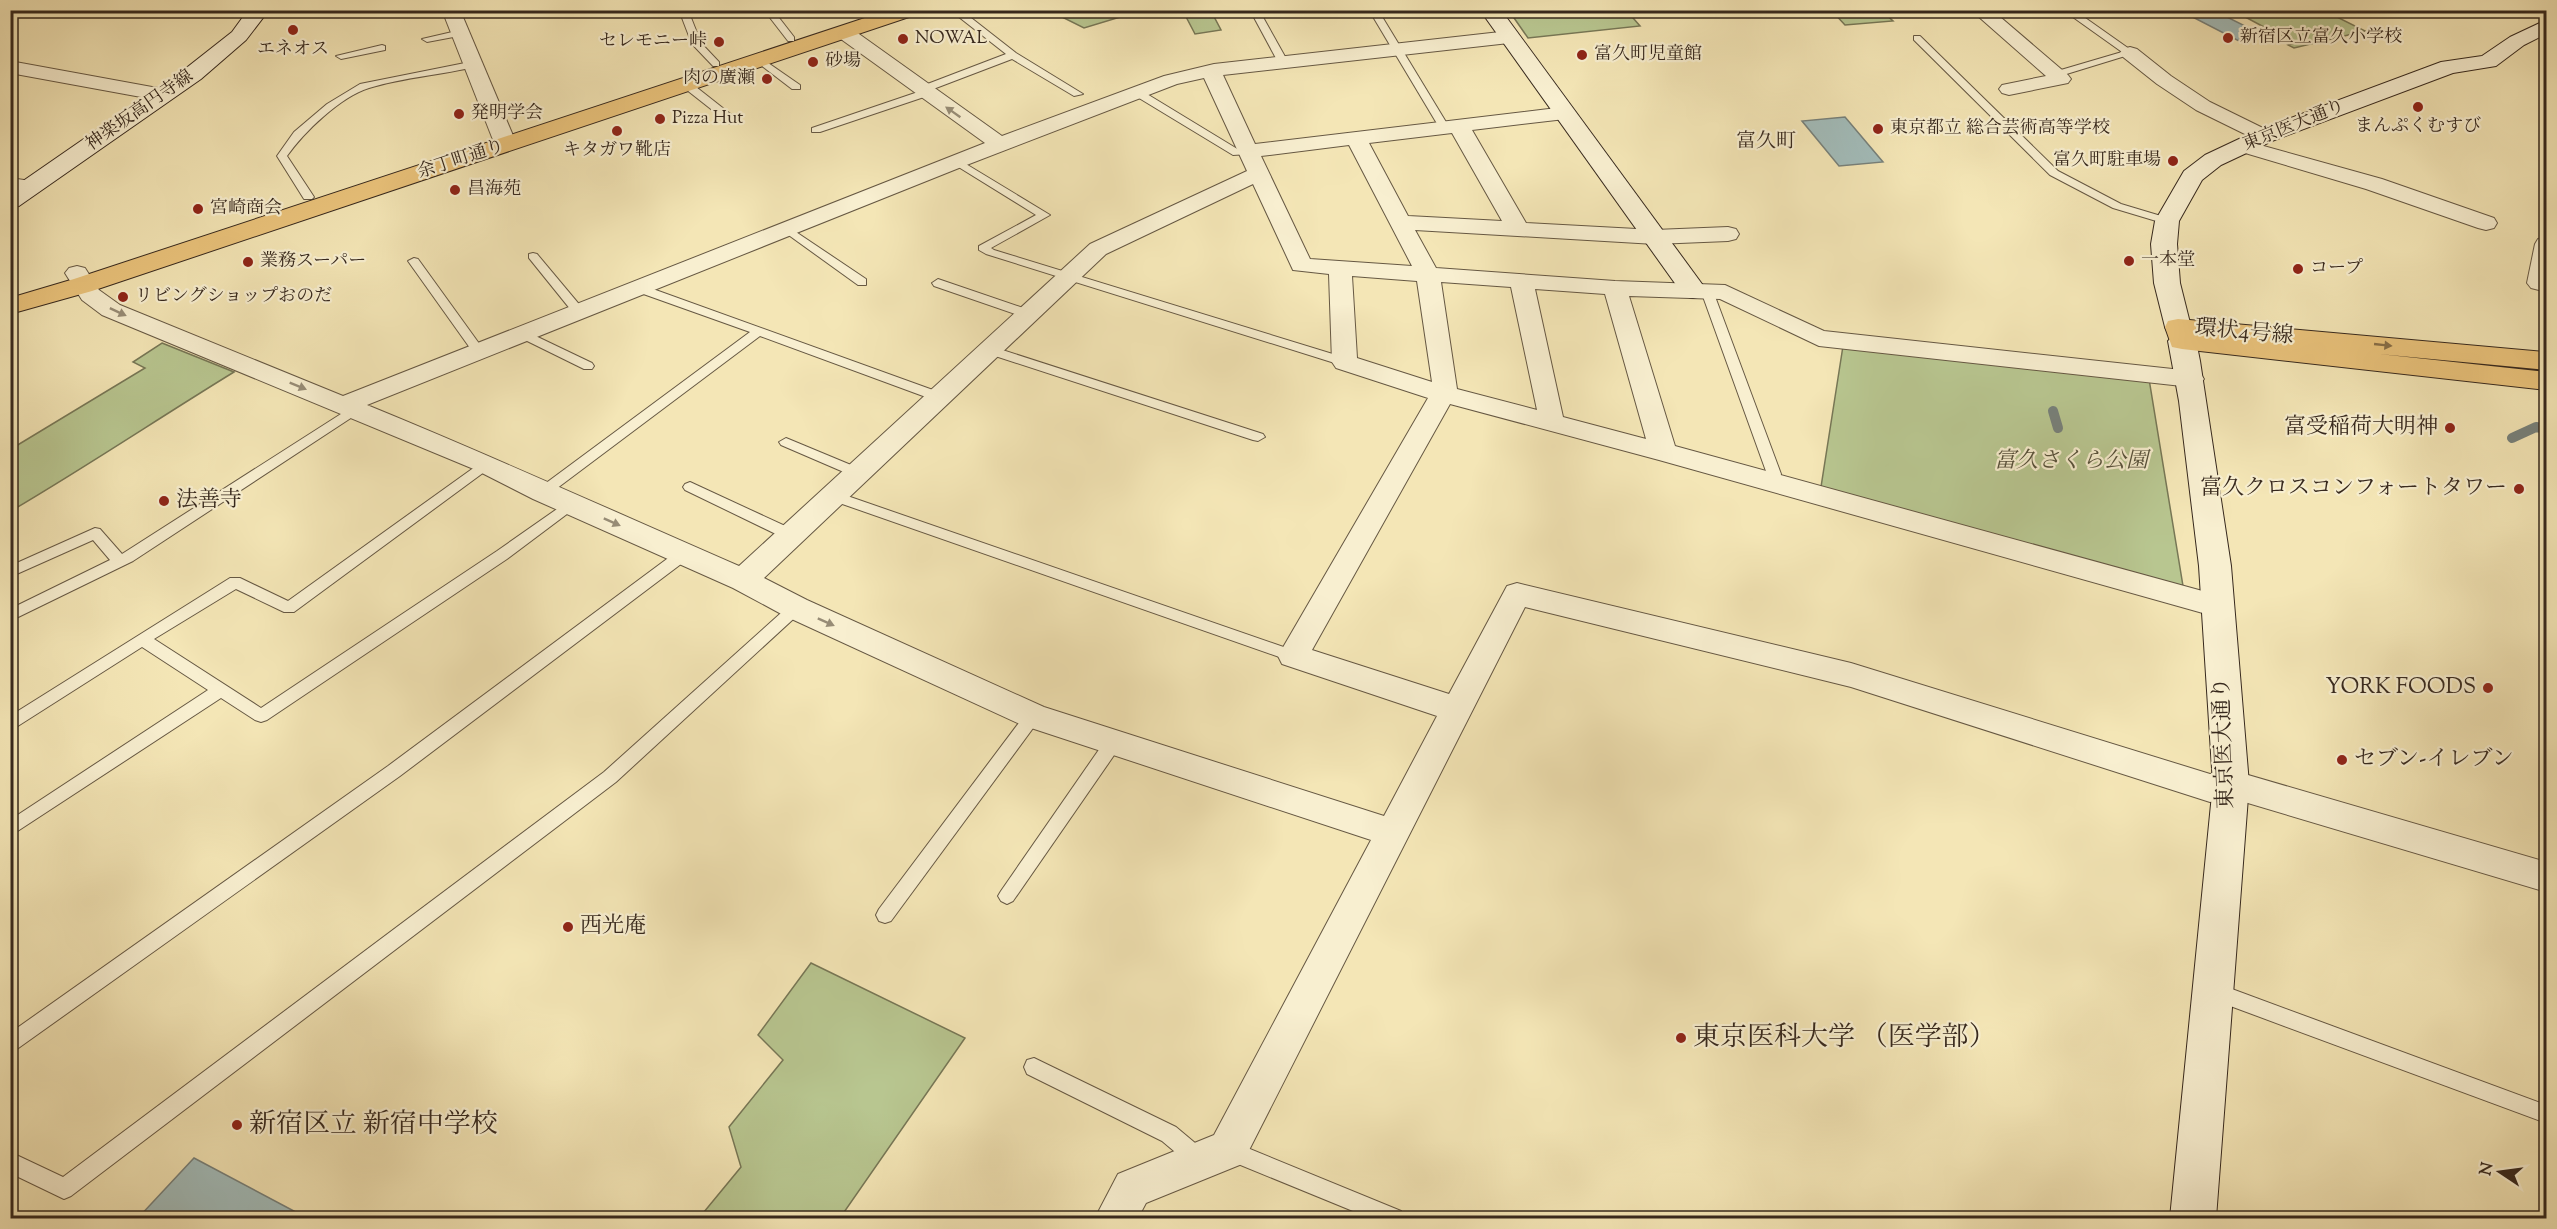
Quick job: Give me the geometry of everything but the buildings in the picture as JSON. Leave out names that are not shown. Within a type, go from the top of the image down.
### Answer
[{"type":"main road","name":"余丁町通り","points":[[10,292],[80,279],[505,139],[716,64],[878,10]]},
{"type":"main road","name":"余丁町通り","points":[[10,306],[308,197],[687,85],[911,10]]},
{"type":"main road","name":"環状4号線","points":[[2180,334],[2547,361]]},
{"type":"main road","name":"環状4号線","points":[[2180,334],[2547,381]]},
{"type":"street","name":"神楽坂高円寺線","points":[[10,201],[20,185],[163,95],[219,55],[239,36],[259,10]]},
{"type":"street","points":[[451,10],[505,139]]},
{"type":"street","points":[[1490,10],[1655,237],[1700,290]]},
{"type":"street","points":[[1982,12],[2005,10]]},
{"type":"street","points":[[1982,12],[2061,79],[2009,89]]},
{"type":"street","name":"東京医大通り","points":[[2193,1218],[2231,784],[2217,606],[2218,584],[2205,500],[2192,379],[2167,284],[2164,244],[2167,221],[2192,176],[2213,160],[2264,136],[2450,67],[2488,61],[2517,41],[2547,26]]},
{"type":"street","points":[[845,33],[1001,145]]},
{"type":"street","points":[[349,407],[479,351],[956,161],[1172,80],[1211,71],[1509,37]]},
{"type":"street","points":[[2130,53],[2204,106],[2264,136]]},
{"type":"street","points":[[13,69],[163,95]]},
{"type":"street","points":[[1211,71],[1301,265],[1615,288],[1725,292],[1819,338],[2192,379]]},
{"type":"street","points":[[1249,151],[1565,113]]},
{"type":"street","points":[[1451,127],[1518,230]]},
{"type":"street","points":[[1356,138],[1428,275],[1445,386],[1443,394],[1293,656],[1458,710]]},
{"type":"street","points":[[2242,146],[2374,184],[2486,223]]},
{"type":"street","points":[[742,580],[1098,249],[1216,191],[1260,173]]},
{"type":"street","points":[[1402,222],[1655,237],[1728,234]]},
{"type":"street","points":[[2539,284],[2547,244]]},
{"type":"street","points":[[1340,269],[1345,362],[1443,394],[1663,452],[2217,606]]},
{"type":"street","points":[[80,279],[90,295],[111,310],[486,464],[1033,716],[1392,833]]},
{"type":"street","points":[[1522,282],[1551,414],[1549,423]]},
{"type":"street","points":[[1615,288],[1663,452]]},
{"type":"street","points":[[1116,1218],[1132,1188],[1215,1156],[1392,833],[1517,594],[1851,675],[2210,789],[2231,784],[2547,877]]},
{"type":"lane","points":[[683,10],[697,44],[716,64]]},
{"type":"lane","points":[[768,10],[791,39]]},
{"type":"lane","points":[[954,10],[1013,55],[1078,94]]},
{"type":"lane","points":[[1254,10],[1283,62]]},
{"type":"lane","points":[[1373,10],[1397,50],[1451,127]]},
{"type":"lane","points":[[2067,10],[2130,53]]},
{"type":"lane","points":[[427,39],[461,33]]},
{"type":"lane","points":[[1917,38],[2054,173],[2117,206],[2167,221]]},
{"type":"lane","points":[[341,56],[381,48]]},
{"type":"lane","points":[[2057,74],[2130,53]]},
{"type":"lane","points":[[816,130],[1013,55]]},
{"type":"lane","points":[[761,61],[796,87]]},
{"type":"lane","points":[[308,197],[282,156],[298,134],[331,106],[364,86],[475,64]]},
{"type":"lane","points":[[687,85],[734,122]]},
{"type":"lane","points":[[1138,93],[1237,153],[1249,151]]},
{"type":"lane","points":[[956,161],[1044,214],[983,248],[990,252],[1067,278],[1345,362]]},
{"type":"lane","points":[[787,229],[861,282]]},
{"type":"lane","points":[[533,256],[579,312]]},
{"type":"lane","points":[[414,261],[479,351]]},
{"type":"lane","points":[[938,284],[1028,314]]},
{"type":"lane","points":[[639,288],[939,397]]},
{"type":"lane","points":[[1700,290],[1774,474],[1773,484]]},
{"type":"lane","points":[[543,492],[758,332]]},
{"type":"lane","points":[[523,334],[588,366]]},
{"type":"lane","points":[[990,350],[1258,437]]},
{"type":"lane","points":[[10,616],[120,561],[349,407]]},
{"type":"lane","points":[[786,442],[858,473]]},
{"type":"lane","points":[[10,725],[142,639],[236,582],[290,608],[486,464]]},
{"type":"lane","points":[[690,487],[792,535]]},
{"type":"lane","points":[[833,496],[1293,656]]},
{"type":"lane","points":[[142,639],[219,691],[261,716],[502,555],[572,505]]},
{"type":"lane","points":[[10,572],[95,533],[120,561]]},
{"type":"lane","points":[[10,1045],[394,771],[684,554]]},
{"type":"lane","points":[[10,1162],[64,1189],[610,777],[796,608]]},
{"type":"lane","points":[[10,829],[219,691]]},
{"type":"lane","points":[[885,915],[1033,716]]},
{"type":"lane","points":[[1007,896],[1113,743]]},
{"type":"lane","points":[[2213,991],[2547,1114]]},
{"type":"lane","points":[[1034,1067],[1215,1156],[1394,1218]]},
{"type":"green space","points":[[1559,10],[1627,11],[1640,26],[1528,38],[1512,15]]},
{"type":"green space","points":[[1050,11],[1140,11],[1084,28]]},
{"type":"green space","points":[[1183,11],[1211,11],[1221,30],[1195,34]]},
{"type":"green space","points":[[1832,11],[1882,11],[1893,21],[1845,25]]},
{"type":"green space","points":[[2234,11],[2325,11],[2365,31],[2294,48],[2288,45],[2294,43]]},
{"type":"green space","points":[[162,343],[234,372],[11,511],[11,449],[145,368],[133,362]]},
{"type":"green space","name":"富久さくら公園","points":[[1843,346],[2149,379],[2183,586],[1821,487]]},
{"type":"green space","points":[[811,963],[965,1038],[840,1218],[699,1218],[741,1167],[729,1127],[783,1060],[758,1035]]},
{"type":"water","points":[[2181,11],[2215,11],[2263,35],[2239,41]]},
{"type":"water","points":[[1845,117],[1883,162],[1839,166],[1802,121]]},
{"type":"water","points":[[194,1158],[307,1218],[138,1218]]},
{"type":"waterway","points":[[2053,411],[2058,428]]},
{"type":"waterway","points":[[2512,438],[2536,427],[2546,429]]},
{"type":"place","name":"エネオス","points":[[293,30]]},
{"type":"place","name":"新宿区立富久小学校","points":[[2228,38]]},
{"type":"place","name":"NOWAL","points":[[903,39]]},
{"type":"place","name":"セレモニー峠","points":[[719,42]]},
{"type":"place","name":"富久町児童館","points":[[1582,55]]},
{"type":"place","name":"砂場","points":[[813,62]]},
{"type":"place","name":"肉の廣瀬","points":[[767,79]]},
{"type":"place","name":"まんぷくむすび","points":[[2418,107]]},
{"type":"place","name":"発明学会","points":[[459,114]]},
{"type":"place","name":"Pizza Hut","points":[[660,119]]},
{"type":"place","name":"東京都立 総合芸術高等学校","points":[[1878,129]]},
{"type":"place","name":"キタガワ靴店","points":[[617,131]]},
{"type":"place","name":"富久町駐車場","points":[[2173,161]]},
{"type":"place","name":"昌海苑","points":[[455,190]]},
{"type":"place","name":"宮崎商会","points":[[198,209]]},
{"type":"place","name":"一本堂","points":[[2129,261]]},
{"type":"place","name":"業務スーパー","points":[[248,262]]},
{"type":"place","name":"コープ","points":[[2298,269]]},
{"type":"place","name":"リビングショップおのだ","points":[[123,297]]},
{"type":"place","name":"富受稲荷大明神","points":[[2450,428]]},
{"type":"place","name":"富久クロスコンフォートタワー","points":[[2519,489]]},
{"type":"place","name":"法善寺","points":[[164,501]]},
{"type":"place","name":"YORK FOODS","points":[[2488,688]]},
{"type":"place","name":"セブン-イレブン","points":[[2342,760]]},
{"type":"place","name":"西光庵","points":[[568,927]]},
{"type":"place","name":"東京医科大学 （医学部）","points":[[1681,1038]]},
{"type":"place","name":"新宿区立 新宿中学校","points":[[237,1125]]},
{"type":"district","name":"富久町","points":[[1766,142]]}]
